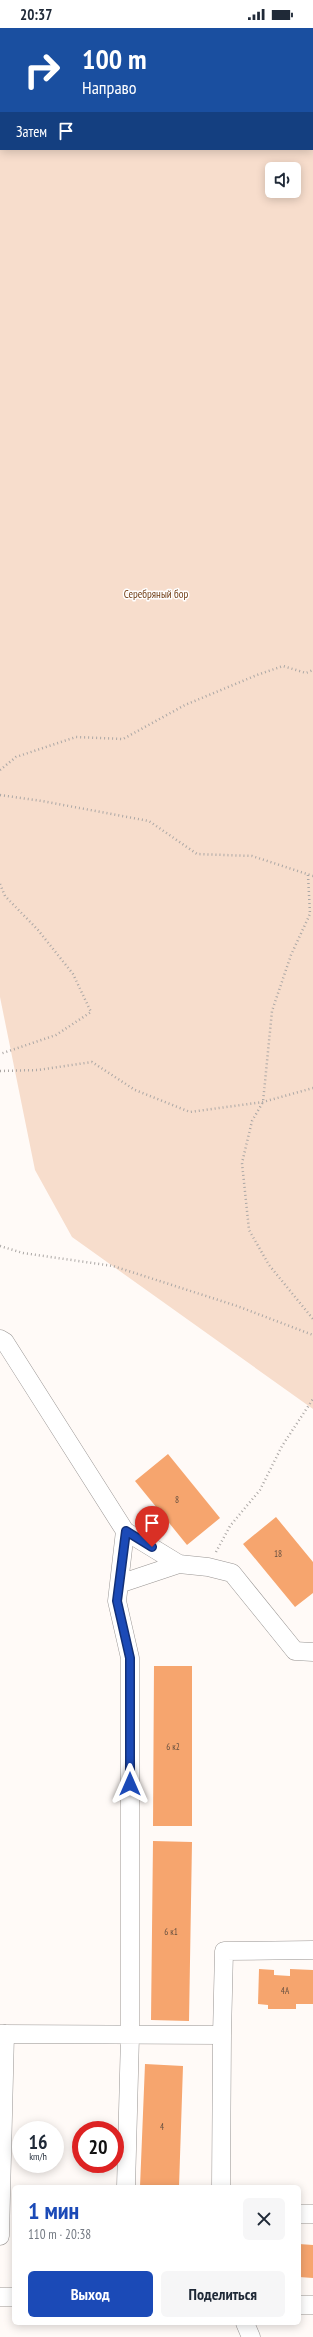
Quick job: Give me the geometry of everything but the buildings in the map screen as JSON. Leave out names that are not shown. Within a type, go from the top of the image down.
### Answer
[{"type":"street","points":[[0,1338],[5,1342],[126,1531],[179,1564]]},
{"type":"street","points":[[126,1531],[117,1601],[130,1658],[130,2036],[126,2185]]},
{"type":"street","points":[[119,1584],[179,1564],[208,1567],[232,1573],[296,1651],[313,1652]]},
{"type":"street","points":[[221,2185],[224,1951],[313,1950]]},
{"type":"street","points":[[0,2236],[2,2034],[130,2036],[222,2035]]},
{"type":"street","points":[[301,2214],[313,2214]]},
{"type":"street","points":[[0,2297],[12,2297]]},
{"type":"street","points":[[301,2305],[313,2305]]},
{"type":"street","points":[[246,2325],[251,2337]]},
{"type":"path","points":[[0,770],[16,757],[76,737],[123,739],[185,705],[276,668],[283,666],[306,672],[313,670]]},
{"type":"path","points":[[0,795],[42,801],[149,821],[197,854],[252,856],[313,876]]},
{"type":"path","points":[[308,874],[310,914],[292,956],[272,1011],[263,1102],[252,1121],[242,1163],[249,1230],[269,1265],[313,1319]]},
{"type":"path","points":[[0,884],[5,896],[38,930],[73,974],[91,1012],[56,1035],[0,1054]]},
{"type":"path","points":[[0,1071],[38,1070],[92,1062],[135,1090],[190,1112],[263,1102],[313,1088]]},
{"type":"path","points":[[0,1246],[23,1253],[113,1266],[237,1306],[313,1335]]},
{"type":"path","points":[[208,1567],[230,1526],[260,1490],[282,1446],[313,1399]]},
{"type":"green space","name":"Серебряный бор","points":[[0,150],[313,150],[313,1409],[72,1237],[35,1170],[0,997]]},
{"type":"route","points":[[130,1784],[130,1658],[117,1601],[126,1531],[152,1547]]}]
